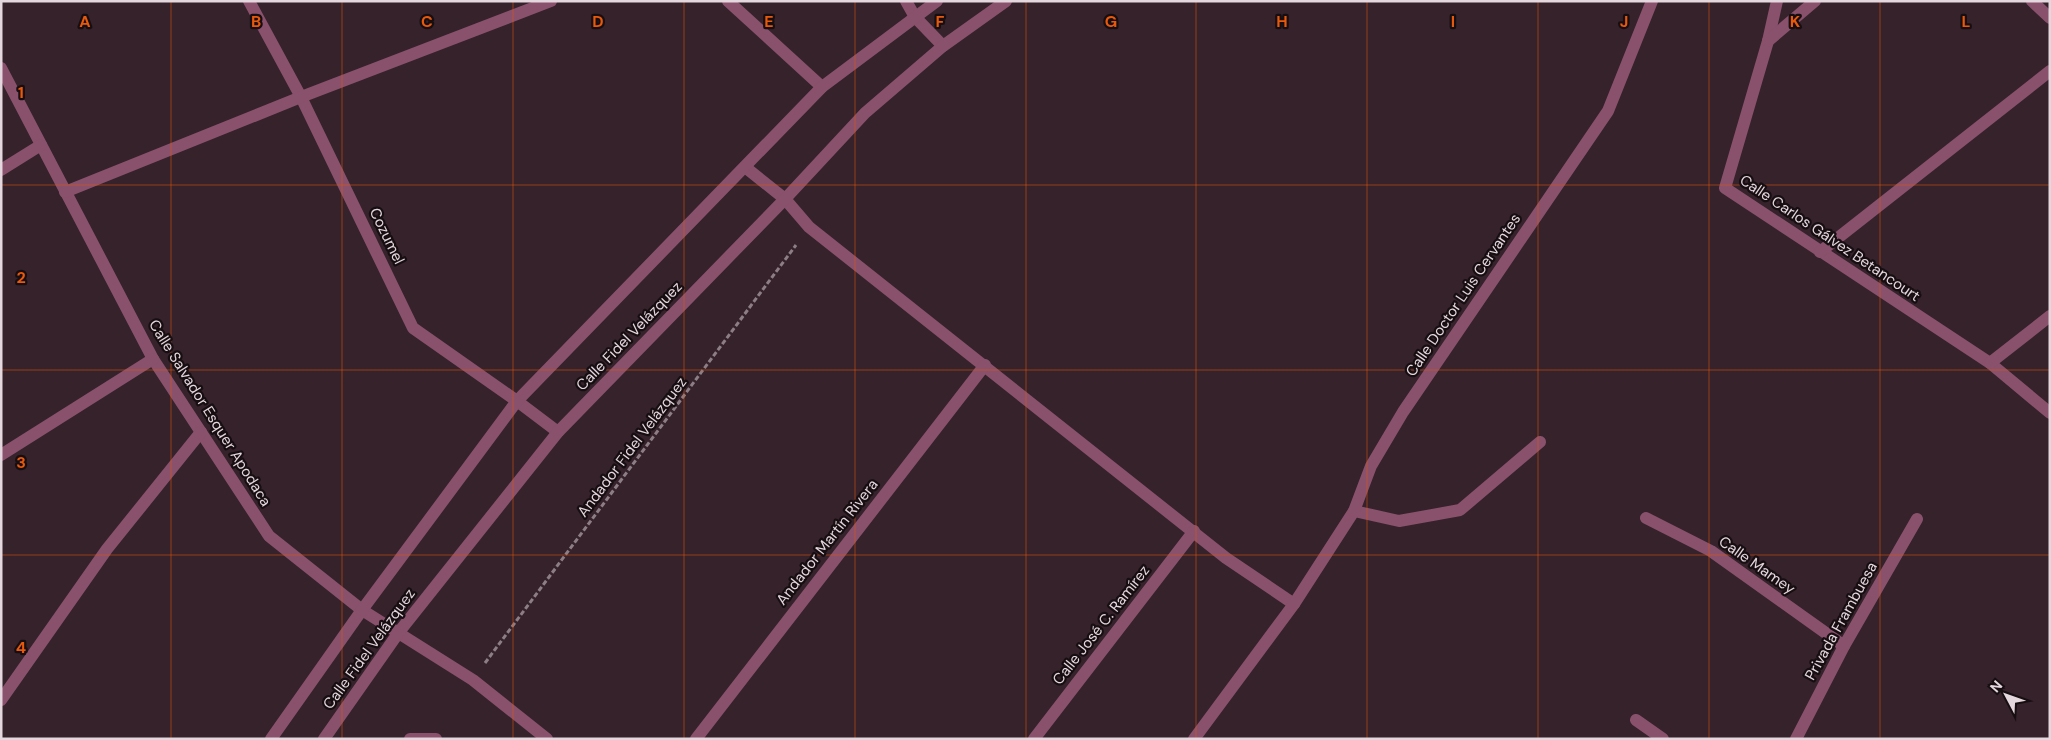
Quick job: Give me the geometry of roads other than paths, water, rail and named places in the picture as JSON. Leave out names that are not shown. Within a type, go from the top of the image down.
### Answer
[{"type":"street","name":"Cozumel","points":[[249,1],[301,97],[413,328],[558,432]]},
{"type":"street","points":[[65,192],[301,97],[551,1]]},
{"type":"street","points":[[728,1],[822,87]]},
{"type":"street","points":[[906,1],[915,17],[943,46]]},
{"type":"street","name":"Calle Fidel Velázquez","points":[[270,739],[362,610],[517,401],[822,87],[936,1]]},
{"type":"street","name":"Calle Fidel Velázquez","points":[[324,739],[398,632],[558,432],[785,199],[865,113],[943,46],[1006,1]]},
{"type":"street","name":"Calle Doctor Luis Cervantes","points":[[1194,739],[1294,604],[1354,511],[1371,466],[1403,412],[1608,110],[1652,1]]},
{"type":"street","name":"Calle Carlos Gálvez Betancourt","points":[[1777,1],[1768,40],[1725,188],[1990,363],[2050,413]]},
{"type":"street","points":[[1768,40],[1815,1]]},
{"type":"street","points":[[2032,1],[2050,18]]},
{"type":"street","name":"Calle Salvador Esquer Apodaca","points":[[1,68],[153,359],[269,536],[362,610],[473,680],[547,739]]},
{"type":"street","points":[[1820,252],[2050,71]]},
{"type":"street","points":[[1,170],[41,145]]},
{"type":"street","points":[[745,167],[785,199],[809,227],[1226,558],[1294,604]]},
{"type":"street","points":[[1990,363],[2050,316]]},
{"type":"street","points":[[1,455],[153,359]]},
{"type":"street","name":"Andador Martín Rivera","points":[[696,739],[985,365]]},
{"type":"street","points":[[1,700],[106,549],[201,432]]},
{"type":"street","points":[[1354,511],[1399,521],[1460,510],[1540,442]]},
{"type":"street","name":"Calle Mamey","points":[[1646,518],[1711,551],[1844,646]]},
{"type":"street","name":"Privada Frambuesa","points":[[1796,739],[1844,646],[1916,519]]},
{"type":"street","name":"Calle José C. Ramírez","points":[[1034,739],[1194,531]]},
{"type":"street","points":[[1636,720],[1663,739]]},
{"type":"street","points":[[410,739],[436,739]]}]
